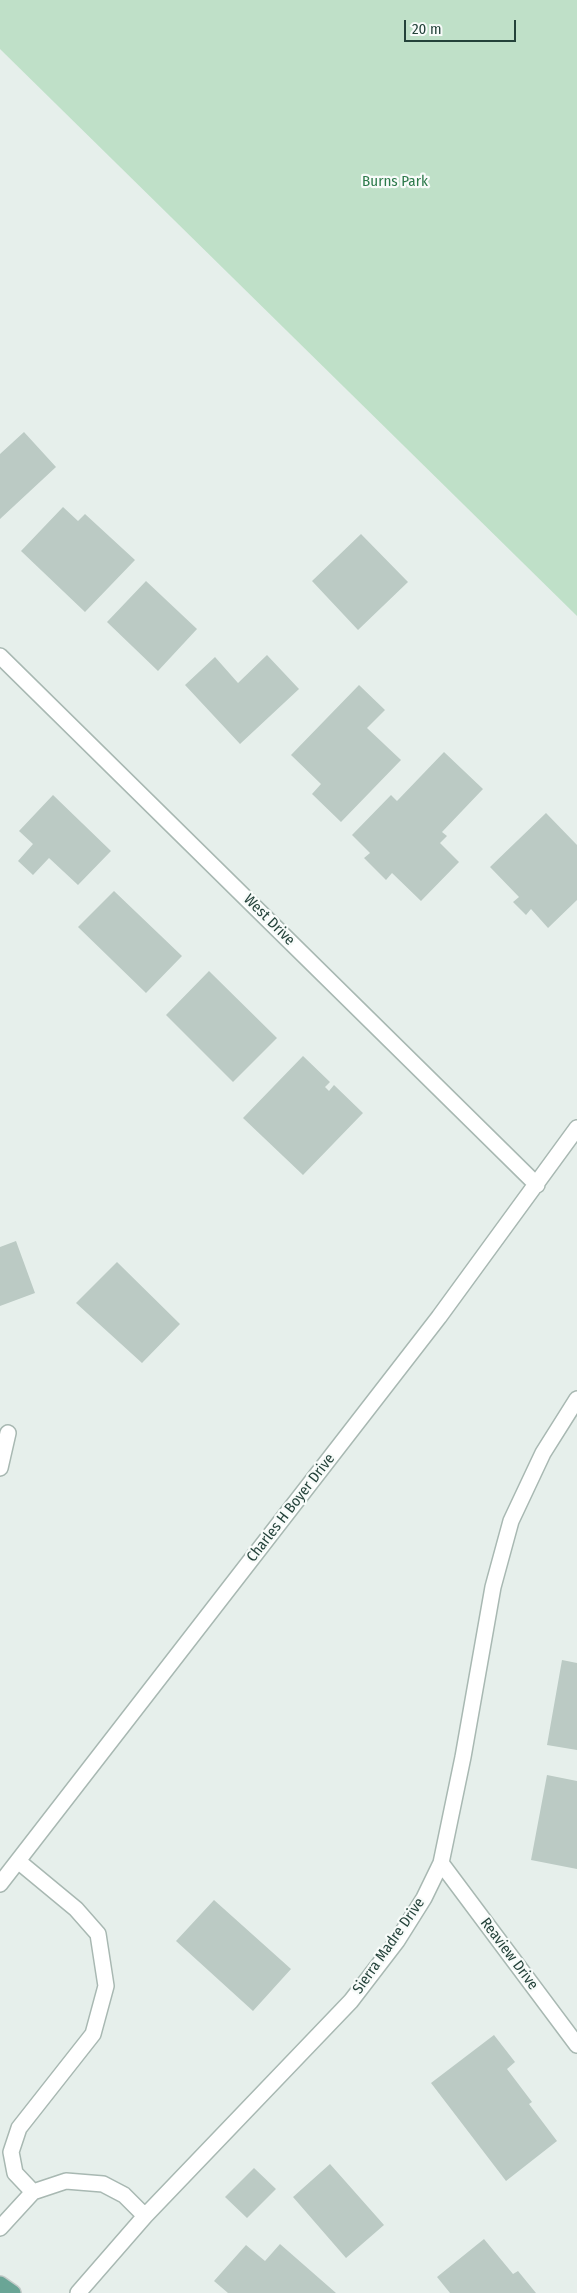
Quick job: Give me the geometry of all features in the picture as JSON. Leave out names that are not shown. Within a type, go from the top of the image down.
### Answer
[{"type":"main road","points":[[0,2284],[13,2293]]},
{"type":"street","name":"West Drive","points":[[0,656],[537,1184]]},
{"type":"street","name":"Charles H Boyer Drive","points":[[0,1884],[439,1317],[577,1128]]},
{"type":"street","name":"Sierra Madre Drive","points":[[78,2293],[145,2216],[351,2001],[401,1934],[424,1898],[441,1863],[463,1757],[493,1587],[511,1521],[543,1453],[577,1399]]},
{"type":"street","points":[[0,1468],[8,1433]]},
{"type":"street","points":[[18,1861],[76,1909],[98,1934],[106,1986],[93,2034],[19,2128],[11,2152],[15,2173],[33,2192]]},
{"type":"street","name":"Reaview Drive","points":[[441,1863],[577,2045]]},
{"type":"street","points":[[0,2228],[33,2192],[66,2180],[104,2184],[124,2195],[145,2216]]},
{"type":"green space","name":"Burns Park","points":[[0,0],[577,0],[577,616],[0,49]]},
{"type":"building","points":[[24,432],[56,467],[0,519],[0,454]]},
{"type":"building","points":[[63,507],[78,521],[85,514],[135,560],[85,612],[21,551]]},
{"type":"building","points":[[361,534],[408,582],[358,630],[312,581]]},
{"type":"building","points":[[146,581],[197,629],[158,671],[107,622]]},
{"type":"building","points":[[267,655],[299,689],[240,744],[185,685],[215,657],[238,683]]},
{"type":"building","points":[[359,685],[385,710],[367,728],[401,760],[341,822],[312,794],[321,784],[291,755]]},
{"type":"building","points":[[444,752],[483,789],[442,832],[447,836],[440,843],[459,862],[421,901],[392,873],[386,880],[364,858],[370,853],[352,835],[391,795],[397,801]]},
{"type":"building","points":[[53,795],[111,851],[78,885],[49,858],[33,875],[18,861],[33,844],[19,831]]},
{"type":"building","points":[[546,813],[577,845],[577,900],[548,928],[531,909],[526,915],[513,902],[519,897],[490,867]]},
{"type":"building","points":[[114,891],[182,956],[146,993],[78,927]]},
{"type":"building","points":[[209,971],[277,1038],[233,1082],[166,1015]]},
{"type":"building","points":[[303,1056],[330,1082],[325,1087],[329,1091],[334,1085],[363,1113],[303,1175],[243,1118]]},
{"type":"building","points":[[16,1241],[35,1293],[0,1306],[0,1247]]},
{"type":"building","points":[[117,1262],[180,1324],[142,1363],[76,1303]]},
{"type":"building","points":[[562,1660],[577,1663],[577,1750],[547,1745]]},
{"type":"building","points":[[547,1775],[577,1781],[577,1869],[531,1860]]},
{"type":"building","points":[[214,1900],[291,1969],[253,2011],[176,1941]]},
{"type":"building","points":[[494,2035],[515,2062],[507,2069],[532,2102],[529,2104],[557,2141],[506,2181],[431,2083]]},
{"type":"building","points":[[330,2164],[384,2225],[346,2258],[293,2197]]},
{"type":"building","points":[[254,2168],[276,2189],[247,2218],[225,2197]]},
{"type":"building","points":[[484,2239],[513,2274],[518,2271],[536,2293],[450,2293],[437,2277]]},
{"type":"building","points":[[280,2244],[336,2293],[228,2293],[214,2281],[246,2245],[265,2261]]}]
